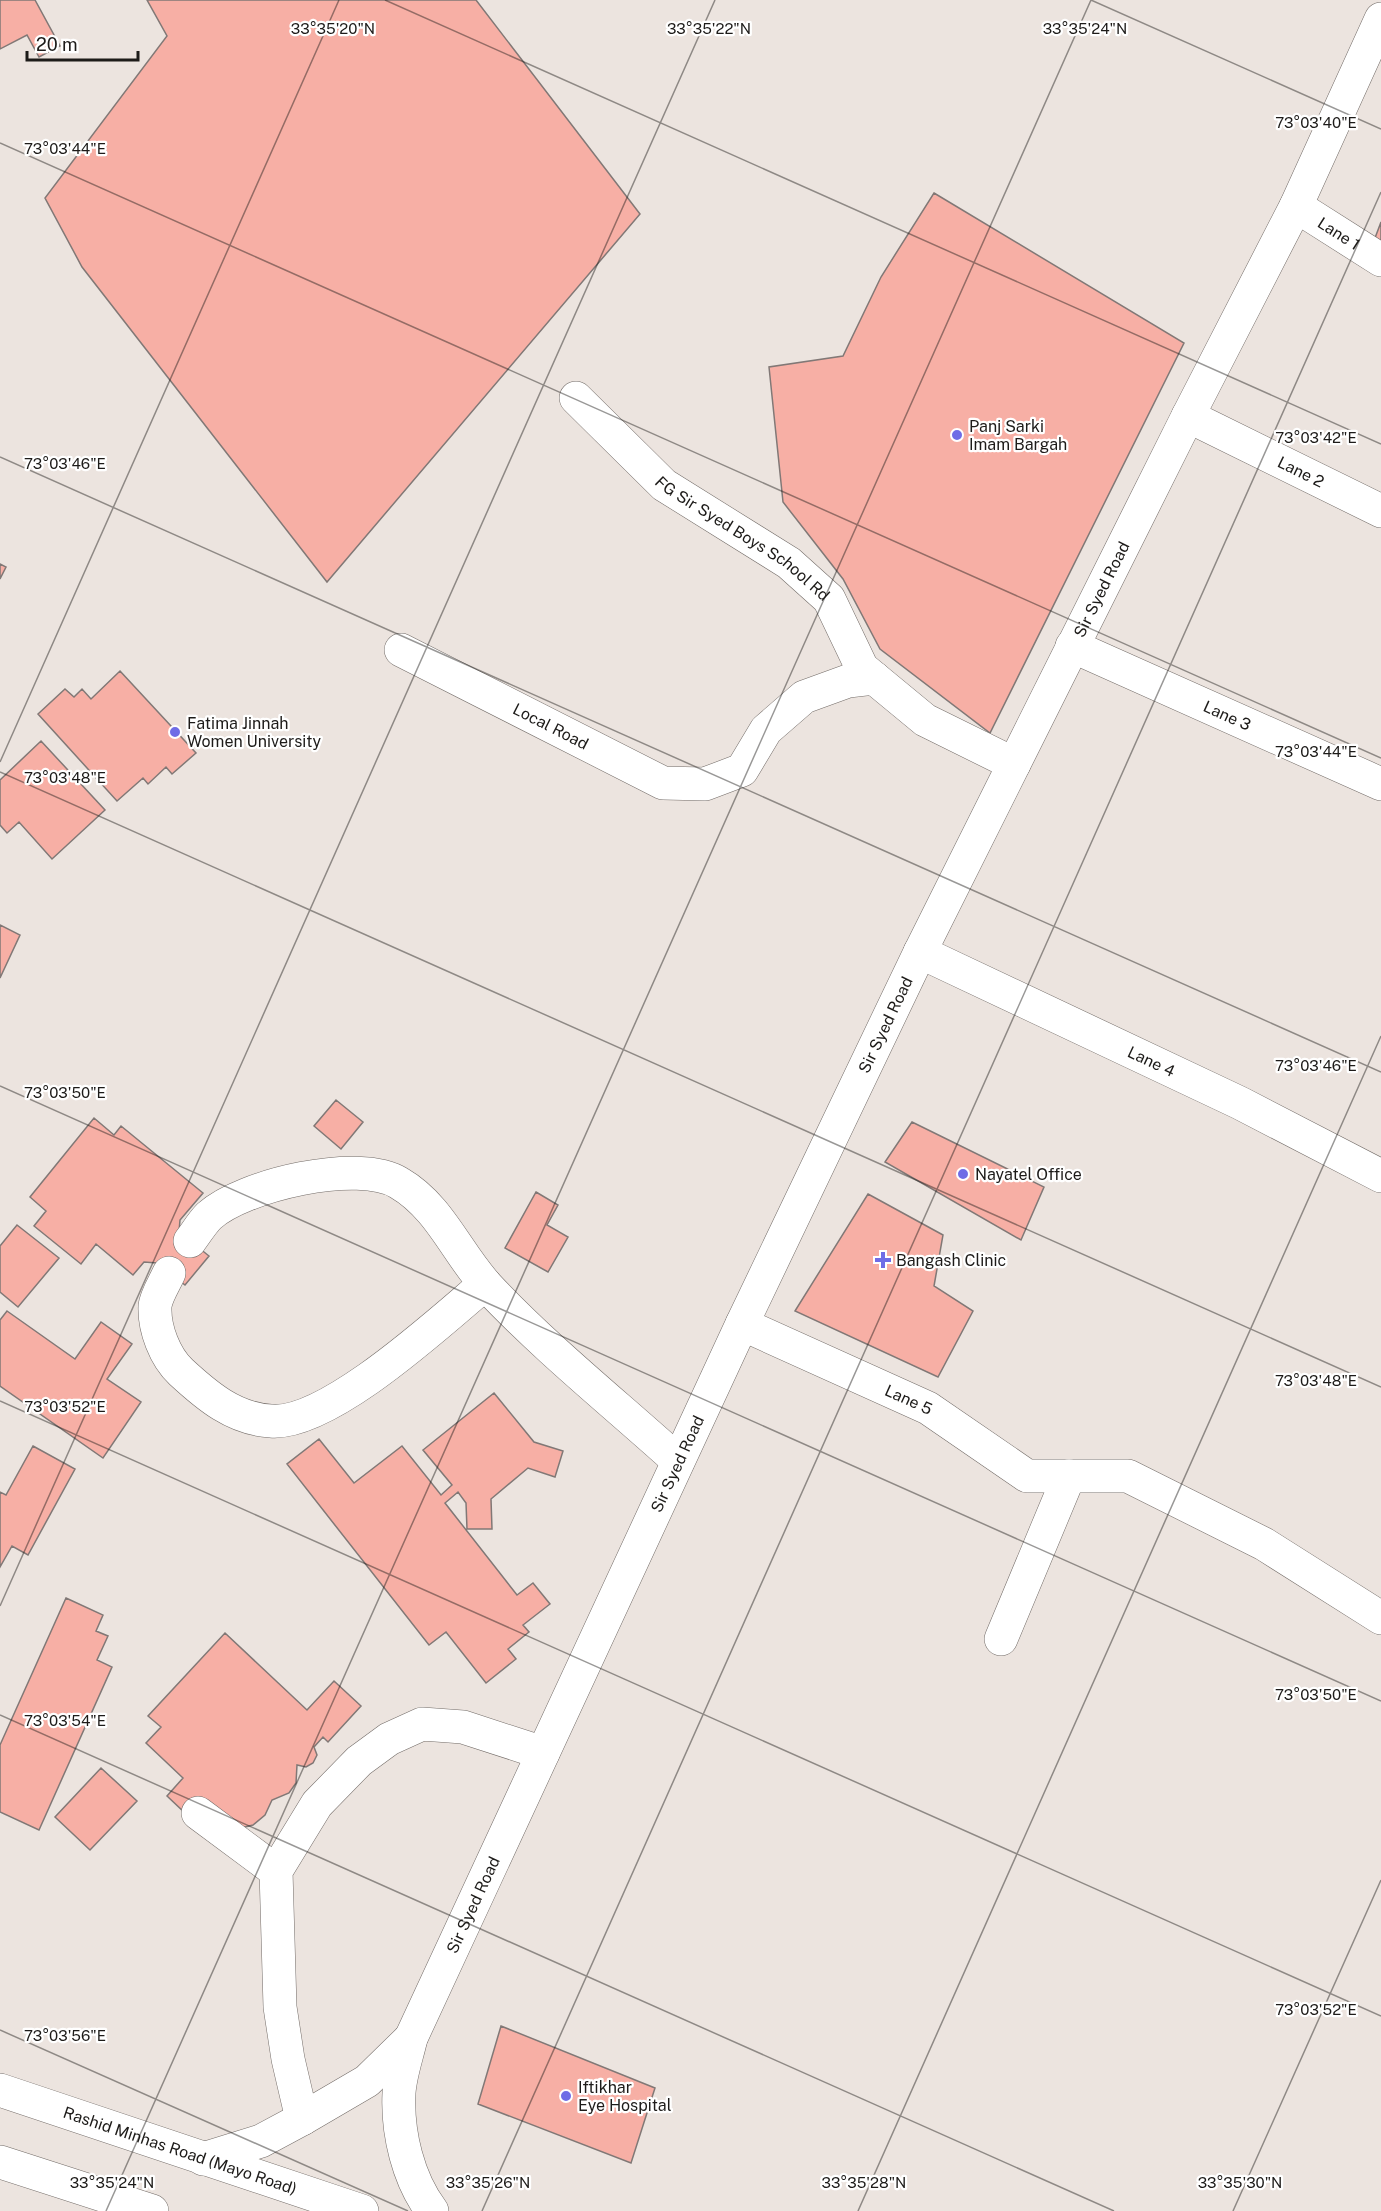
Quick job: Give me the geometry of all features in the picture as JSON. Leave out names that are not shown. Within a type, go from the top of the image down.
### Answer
[{"type":"street","name":"Sir Syed Road","points":[[432,2211],[422,2198],[403,2147],[399,2092],[411,2038],[742,1324],[920,952],[1072,646],[1296,206],[1381,19]]},
{"type":"street","name":"Lane 1","points":[[1296,206],[1381,260]]},
{"type":"street","name":"FG Sir Syed Boys School Rd","points":[[576,398],[664,485],[789,563],[829,599],[862,668],[925,720],[1014,764]]},
{"type":"street","name":"Lane 2","points":[[1188,416],[1381,511]]},
{"type":"street","name":"Lane 3","points":[[1072,646],[1381,784]]},
{"type":"street","name":"Local Road","points":[[401,650],[663,783],[705,784],[742,770],[766,730],[804,697],[848,681],[874,678]]},
{"type":"street","name":"Lane 4","points":[[920,952],[1240,1103],[1381,1176]]},
{"type":"street","points":[[190,1241],[209,1216],[236,1199],[282,1184],[329,1173],[374,1173],[397,1181],[416,1194],[438,1218],[485,1284],[524,1323],[678,1461]]},
{"type":"street","points":[[169,1273],[155,1305],[159,1336],[173,1364],[209,1398],[243,1416],[271,1422],[297,1419],[330,1403],[401,1356],[485,1284]]},
{"type":"street","name":"Lane 5","points":[[742,1324],[928,1408],[1027,1476],[1128,1476],[1264,1544],[1381,1618]]},
{"type":"street","points":[[1001,1639],[1069,1476]]},
{"type":"street","points":[[302,2119],[288,2059],[280,2007],[276,1871],[317,1804],[359,1761],[389,1739],[422,1724],[463,1727],[543,1753]]},
{"type":"street","points":[[198,1813],[276,1871]]},
{"type":"street","name":"Sir Syed Road","points":[[203,2158],[261,2141],[302,2119],[366,2081],[411,2038]]},
{"type":"street","name":"Rashid Minhas Road (Mayo Road)","points":[[0,2090],[362,2211]]},
{"type":"street","points":[[0,2162],[152,2211]]},
{"type":"building","points":[[0,0],[35,0],[60,46],[39,57],[27,35],[0,49]]},
{"type":"building","points":[[147,0],[476,0],[640,214],[327,582],[82,267],[45,198],[167,36]]},
{"type":"building","name":"Panj Sarki Imam Bargah","points":[[934,193],[1184,343],[990,733],[880,649],[843,579],[783,502],[769,367],[843,356],[881,277]]},
{"type":"building","points":[[1381,222],[1381,242],[1375,238]]},
{"type":"building","points":[[0,564],[6,567],[0,579]]},
{"type":"building","points":[[120,671],[196,753],[172,774],[166,767],[148,784],[143,778],[117,801],[38,714],[65,689],[74,697],[82,689],[91,699]]},
{"type":"building","points":[[41,741],[105,810],[52,859],[19,822],[7,833],[0,825],[0,780]]},
{"type":"building","points":[[0,925],[20,935],[0,978]]},
{"type":"building","points":[[336,1100],[363,1122],[341,1149],[314,1126]]},
{"type":"building","points":[[94,1118],[114,1135],[121,1126],[203,1193],[180,1220],[179,1232],[209,1256],[185,1285],[157,1263],[144,1262],[133,1275],[96,1244],[81,1264],[34,1226],[46,1211],[30,1197]]},
{"type":"building","name":"Nayatel Office","points":[[912,1122],[1044,1187],[1021,1240],[885,1162]]},
{"type":"building","points":[[536,1192],[558,1205],[547,1225],[568,1237],[548,1272],[505,1248]]},
{"type":"building","name":"Bangash Clinic","points":[[868,1194],[943,1235],[934,1286],[973,1311],[938,1377],[795,1311]]},
{"type":"building","points":[[17,1225],[59,1258],[18,1307],[0,1292],[0,1246]]},
{"type":"building","points":[[7,1311],[75,1359],[101,1322],[132,1344],[107,1379],[141,1402],[103,1458],[0,1386],[0,1320]]},
{"type":"building","points":[[494,1393],[534,1442],[563,1451],[555,1477],[528,1468],[491,1499],[492,1529],[467,1529],[466,1503],[458,1492],[445,1503],[517,1595],[533,1583],[550,1604],[523,1625],[529,1632],[508,1649],[516,1659],[486,1683],[446,1632],[429,1645],[287,1464],[319,1439],[354,1483],[402,1446],[441,1495],[452,1485],[423,1450]]},
{"type":"building","points":[[33,1446],[75,1469],[28,1555],[12,1546],[0,1567],[0,1492],[6,1495]]},
{"type":"building","points":[[66,1598],[103,1615],[96,1631],[108,1636],[97,1660],[112,1667],[39,1830],[0,1812],[0,1745]]},
{"type":"building","points":[[225,1633],[307,1710],[334,1681],[361,1706],[328,1742],[323,1737],[314,1747],[317,1755],[313,1763],[306,1767],[297,1765],[296,1783],[289,1793],[272,1800],[265,1815],[253,1825],[245,1827],[237,1827],[184,1812],[167,1796],[183,1778],[146,1743],[161,1727],[148,1716]]},
{"type":"building","points":[[101,1768],[137,1801],[90,1850],[55,1817]]},
{"type":"building","name":"Iftikhar Eye Hospital","points":[[501,2026],[655,2088],[631,2163],[478,2104]]},
{"type":"place","name":"Panj Sarki Imam Bargah","points":[[957,435]]},
{"type":"place","name":"Fatima Jinnah Women University","points":[[175,732]]},
{"type":"place","name":"Nayatel Office","points":[[963,1174]]},
{"type":"place","name":"Bangash Clinic","points":[[883,1260]]},
{"type":"place","name":"Iftikhar Eye Hospital","points":[[566,2096]]}]
